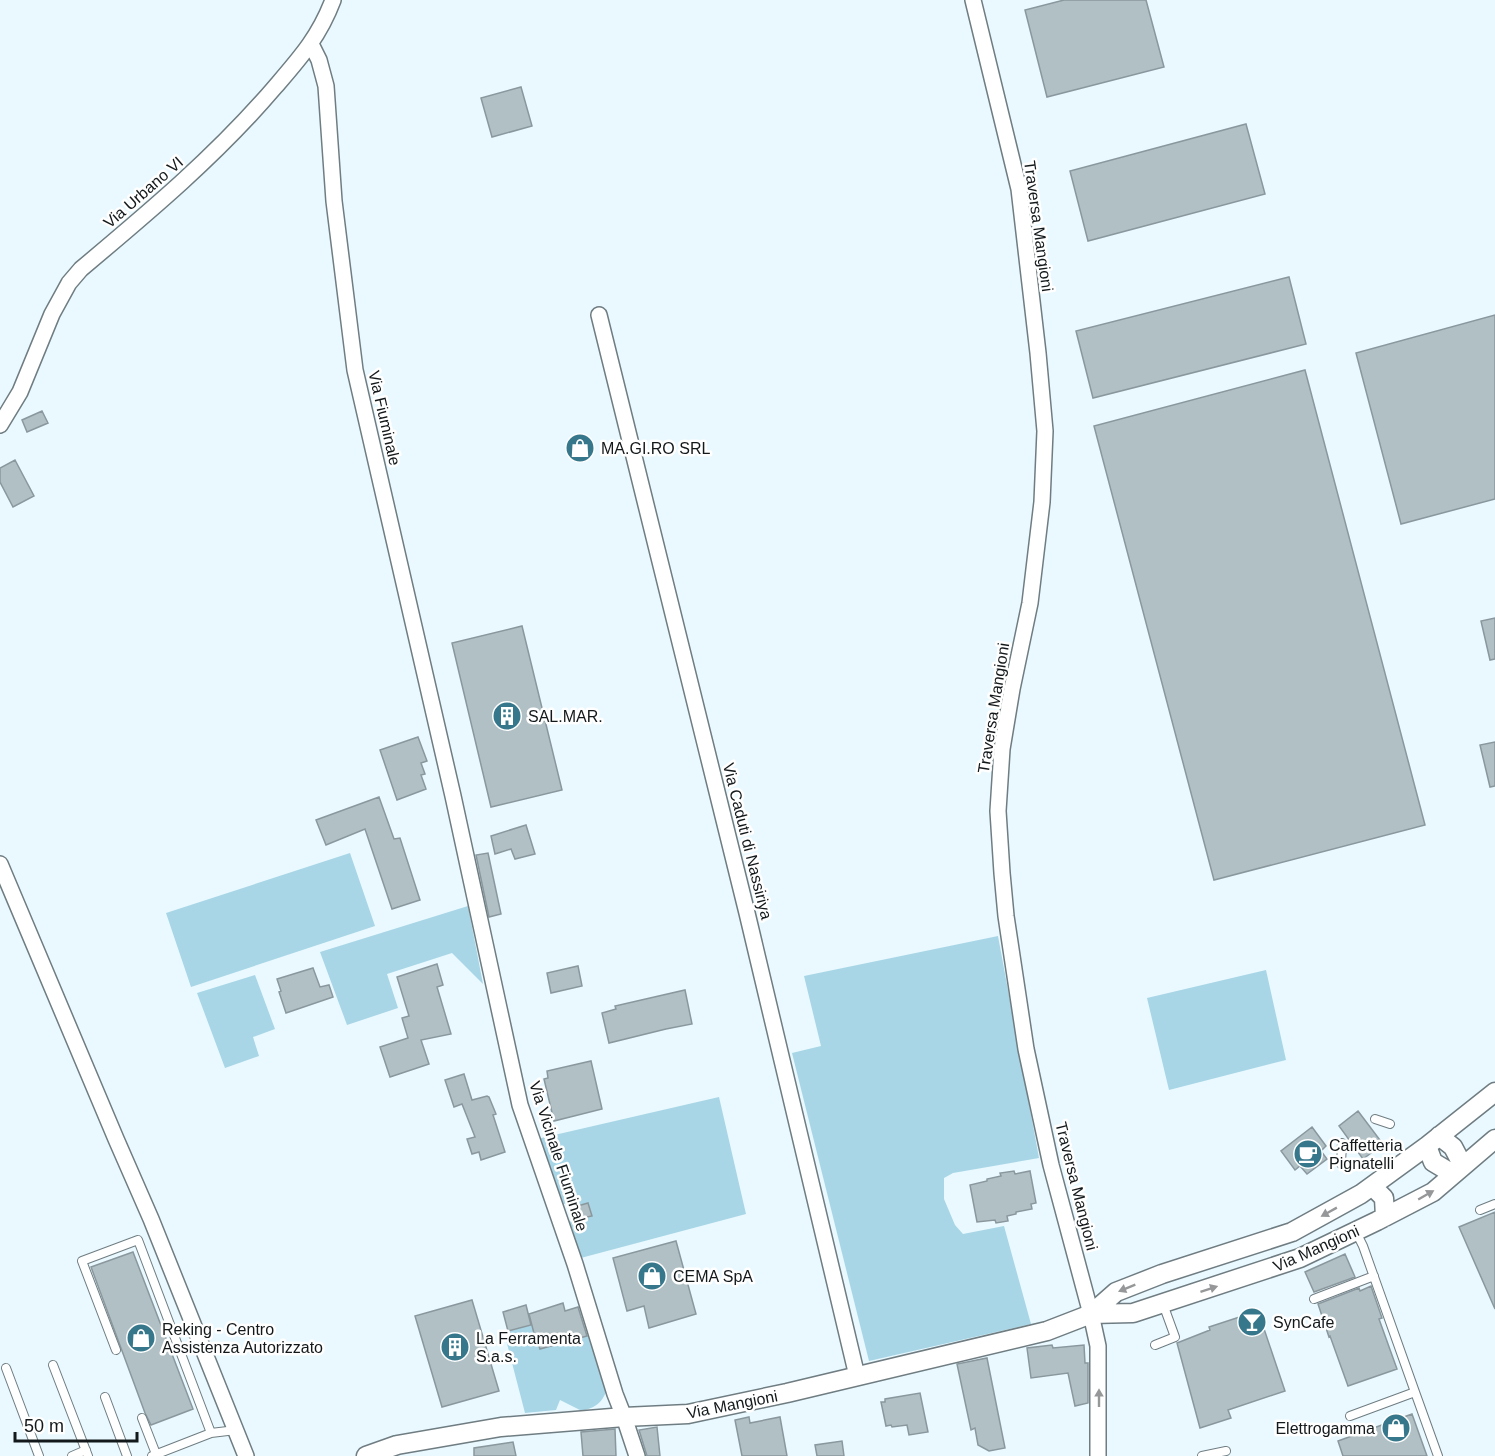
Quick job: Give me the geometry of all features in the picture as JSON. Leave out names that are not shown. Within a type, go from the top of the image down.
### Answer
[{"type":"street","name":"Via Urbano VI","points":[[0,425],[20,392],[52,314],[69,284],[81,270],[183,183],[254,112],[311,44],[327,17],[333,0]]},
{"type":"street","name":"Traversa Mangioni","points":[[973,0],[1018,189],[1045,431],[1042,502],[1030,603],[1002,749],[998,811],[1002,873],[1006,916],[1026,1049],[1051,1165],[1098,1346],[1098,1456]]},
{"type":"street","name":"Via Fiuminale","points":[[311,44],[319,60],[326,86],[334,201],[355,370],[453,796]]},
{"type":"street","name":"Via Caduti di Nassiriya","points":[[599,315],[750,924],[857,1376]]},
{"type":"street","name":"Via Vicinale Fiuminale","points":[[453,796],[520,1106],[575,1264],[624,1417]]},
{"type":"street","points":[[0,864],[151,1220],[246,1456]]},
{"type":"street","name":"Via Mangioni","points":[[1091,1314],[1116,1292],[1159,1275],[1292,1232],[1354,1198],[1495,1092]]},
{"type":"street","name":"Via Mangioni","points":[[366,1456],[397,1445],[513,1423],[688,1414],[1047,1331],[1091,1314],[1134,1313],[1300,1258],[1433,1192],[1495,1139]]},
{"type":"street","points":[[1432,1141],[1453,1147],[1458,1170]]},
{"type":"street","points":[[1370,1224],[1384,1198],[1372,1186]]},
{"type":"street","name":"Via Mangioni","points":[[1354,1198],[1357,1214],[1370,1224]]},
{"type":"street","name":"Via Mangioni","points":[[1248,1246],[1262,1256],[1257,1273]]},
{"type":"street","points":[[1159,1275],[1170,1287],[1167,1302]]},
{"type":"street","points":[[624,1417],[638,1456]]},
{"type":"lane","points":[[1375,1119],[1390,1124]]},
{"type":"lane","points":[[1341,1164],[1342,1143]]},
{"type":"lane","points":[[1480,1210],[1495,1204]]},
{"type":"lane","points":[[1370,1224],[1363,1246],[1438,1456]]},
{"type":"lane","points":[[116,1350],[82,1261],[138,1240],[211,1433]]},
{"type":"lane","points":[[1314,1299],[1374,1276]]},
{"type":"lane","points":[[1155,1345],[1174,1337],[1167,1302]]},
{"type":"lane","points":[[53,1365],[87,1453],[72,1456]]},
{"type":"lane","points":[[6,1368],[39,1456]]},
{"type":"lane","points":[[1350,1416],[1415,1392]]},
{"type":"lane","points":[[105,1397],[127,1456]]},
{"type":"lane","points":[[142,1418],[154,1455],[211,1433],[236,1430]]},
{"type":"lane","points":[[1202,1456],[1226,1452]]},
{"type":"shaded area","points":[[350,853],[375,926],[191,987],[166,913]]},
{"type":"shaded area","points":[[468,906],[483,984],[452,953],[387,974],[398,1008],[347,1025],[320,952]]},
{"type":"shaded area","points":[[998,936],[1039,1158],[953,1173],[944,1178],[944,1199],[955,1225],[963,1234],[1004,1226],[1031,1324],[869,1361],[792,1053],[821,1046],[804,976]]},
{"type":"shaded area","points":[[1266,970],[1286,1060],[1169,1090],[1147,998]]},
{"type":"shaded area","points":[[255,975],[275,1029],[253,1037],[259,1056],[225,1068],[197,993]]},
{"type":"shaded area","points":[[719,1097],[746,1214],[577,1259],[565,1223],[592,1215],[588,1203],[574,1207],[572,1201],[559,1206],[537,1139]]},
{"type":"shaded area","points":[[532,1325],[540,1349],[592,1334],[607,1390],[598,1404],[582,1411],[560,1400],[556,1410],[525,1413],[504,1332]]},
{"type":"building","points":[[1064,0],[1146,0],[1164,67],[1047,97],[1025,10]]},
{"type":"building","points":[[521,87],[532,126],[492,137],[481,98]]},
{"type":"building","points":[[1246,124],[1265,194],[1088,241],[1070,171]]},
{"type":"building","points":[[1289,277],[1306,344],[1093,398],[1076,331]]},
{"type":"building","points":[[1495,315],[1495,499],[1401,524],[1356,353]]},
{"type":"building","points":[[1305,370],[1425,825],[1214,880],[1094,426]]},
{"type":"building","points":[[42,411],[48,423],[27,432],[22,420]]},
{"type":"building","points":[[15,460],[34,496],[13,507],[0,482],[0,468]]},
{"type":"building","points":[[1495,618],[1495,659],[1490,660],[1481,621]]},
{"type":"building","name":"SAL.MAR.","points":[[522,626],[562,790],[491,807],[452,643]]},
{"type":"building","points":[[418,737],[427,761],[421,763],[425,774],[421,775],[426,789],[397,800],[380,750]]},
{"type":"building","points":[[1495,742],[1495,786],[1490,787],[1480,745]]},
{"type":"building","points":[[379,797],[394,839],[400,838],[420,900],[392,909],[365,829],[326,845],[316,820]]},
{"type":"building","points":[[526,825],[535,854],[515,859],[511,849],[495,854],[491,836]]},
{"type":"building","points":[[488,853],[501,914],[489,917],[476,855]]},
{"type":"building","points":[[437,964],[443,985],[437,987],[451,1034],[421,1040],[429,1064],[390,1077],[380,1047],[408,1038],[402,1018],[409,1016],[397,977]]},
{"type":"building","points":[[578,966],[582,986],[551,993],[547,973]]},
{"type":"building","points":[[313,968],[320,987],[329,985],[333,997],[286,1013],[277,979]]},
{"type":"building","points":[[685,990],[692,1024],[609,1043],[602,1013],[616,1009],[615,1006]]},
{"type":"building","points":[[591,1061],[602,1109],[554,1121],[544,1079],[548,1078],[547,1071]]},
{"type":"building","points":[[464,1074],[472,1100],[489,1097],[496,1114],[493,1115],[505,1152],[481,1160],[479,1152],[472,1154],[467,1139],[475,1137],[462,1104],[454,1107],[445,1080]]},
{"type":"building","points":[[1358,1111],[1383,1144],[1363,1159],[1339,1126]]},
{"type":"building","points":[[1312,1127],[1326,1146],[1321,1151],[1327,1159],[1307,1174],[1300,1166],[1295,1170],[1281,1151]]},
{"type":"building","points":[[1014,1171],[1015,1174],[1030,1171],[1036,1203],[1031,1204],[1032,1209],[1007,1216],[1008,1221],[977,1222],[970,1185],[1001,1176],[1000,1173]]},
{"type":"building","points":[[588,1203],[592,1216],[577,1219],[574,1207]]},
{"type":"building","points":[[1495,1212],[1495,1309],[1459,1227]]},
{"type":"building","name":"CEMA SpA","points":[[676,1241],[696,1314],[649,1328],[644,1306],[627,1311],[613,1258]]},
{"type":"building","name":"Reking - Centro Assistenza Autorizzato","points":[[133,1252],[193,1409],[151,1425],[91,1267]]},
{"type":"building","points":[[1345,1254],[1355,1277],[1314,1292],[1305,1272]]},
{"type":"building","points":[[1371,1286],[1382,1318],[1379,1319],[1397,1369],[1348,1386],[1318,1304],[1359,1288],[1360,1291]]},
{"type":"building","name":"La Ferramenta S.a.s.","points":[[472,1300],[499,1391],[442,1407],[415,1316]]},
{"type":"building","points":[[563,1303],[565,1311],[578,1307],[587,1336],[540,1349],[529,1314]]},
{"type":"building","points":[[526,1305],[531,1325],[508,1331],[503,1312]]},
{"type":"building","points":[[1258,1311],[1285,1391],[1228,1410],[1231,1418],[1200,1428],[1177,1343],[1210,1330],[1209,1327]]},
{"type":"building","points":[[1052,1345],[1053,1348],[1084,1345],[1085,1363],[1088,1363],[1088,1403],[1075,1406],[1068,1373],[1031,1378],[1027,1348]]},
{"type":"building","points":[[987,1358],[1005,1448],[989,1451],[978,1445],[975,1428],[971,1430],[957,1364]]},
{"type":"building","points":[[920,1393],[928,1432],[909,1435],[907,1425],[886,1426],[881,1402],[885,1402],[885,1399]]},
{"type":"building","name":"Elettrogamma","points":[[1412,1414],[1427,1456],[1343,1456],[1338,1441]]},
{"type":"building","points":[[749,1417],[750,1423],[780,1417],[787,1456],[742,1456],[735,1420]]},
{"type":"building","points":[[657,1427],[660,1456],[647,1456],[639,1430]]},
{"type":"building","points":[[615,1429],[616,1456],[583,1456],[581,1432]]},
{"type":"building","points":[[842,1441],[844,1456],[817,1456],[815,1445]]},
{"type":"building","points":[[513,1442],[516,1456],[474,1456],[474,1448]]},
{"type":"place","name":"MA.GI.RO SRL","points":[[580,448]]},
{"type":"place","name":"SAL.MAR.","points":[[507,716]]},
{"type":"place","name":"Caffetteria Pignatelli","points":[[1308,1154]]},
{"type":"place","name":"CEMA SpA","points":[[652,1276]]},
{"type":"place","name":"SynCafe","points":[[1252,1322]]},
{"type":"place","name":"Reking - Centro Assistenza Autorizzato","points":[[141,1338]]},
{"type":"place","name":"La Ferramenta S.a.s.","points":[[455,1347]]},
{"type":"place","name":"Elettrogamma","points":[[1396,1428]]}]
